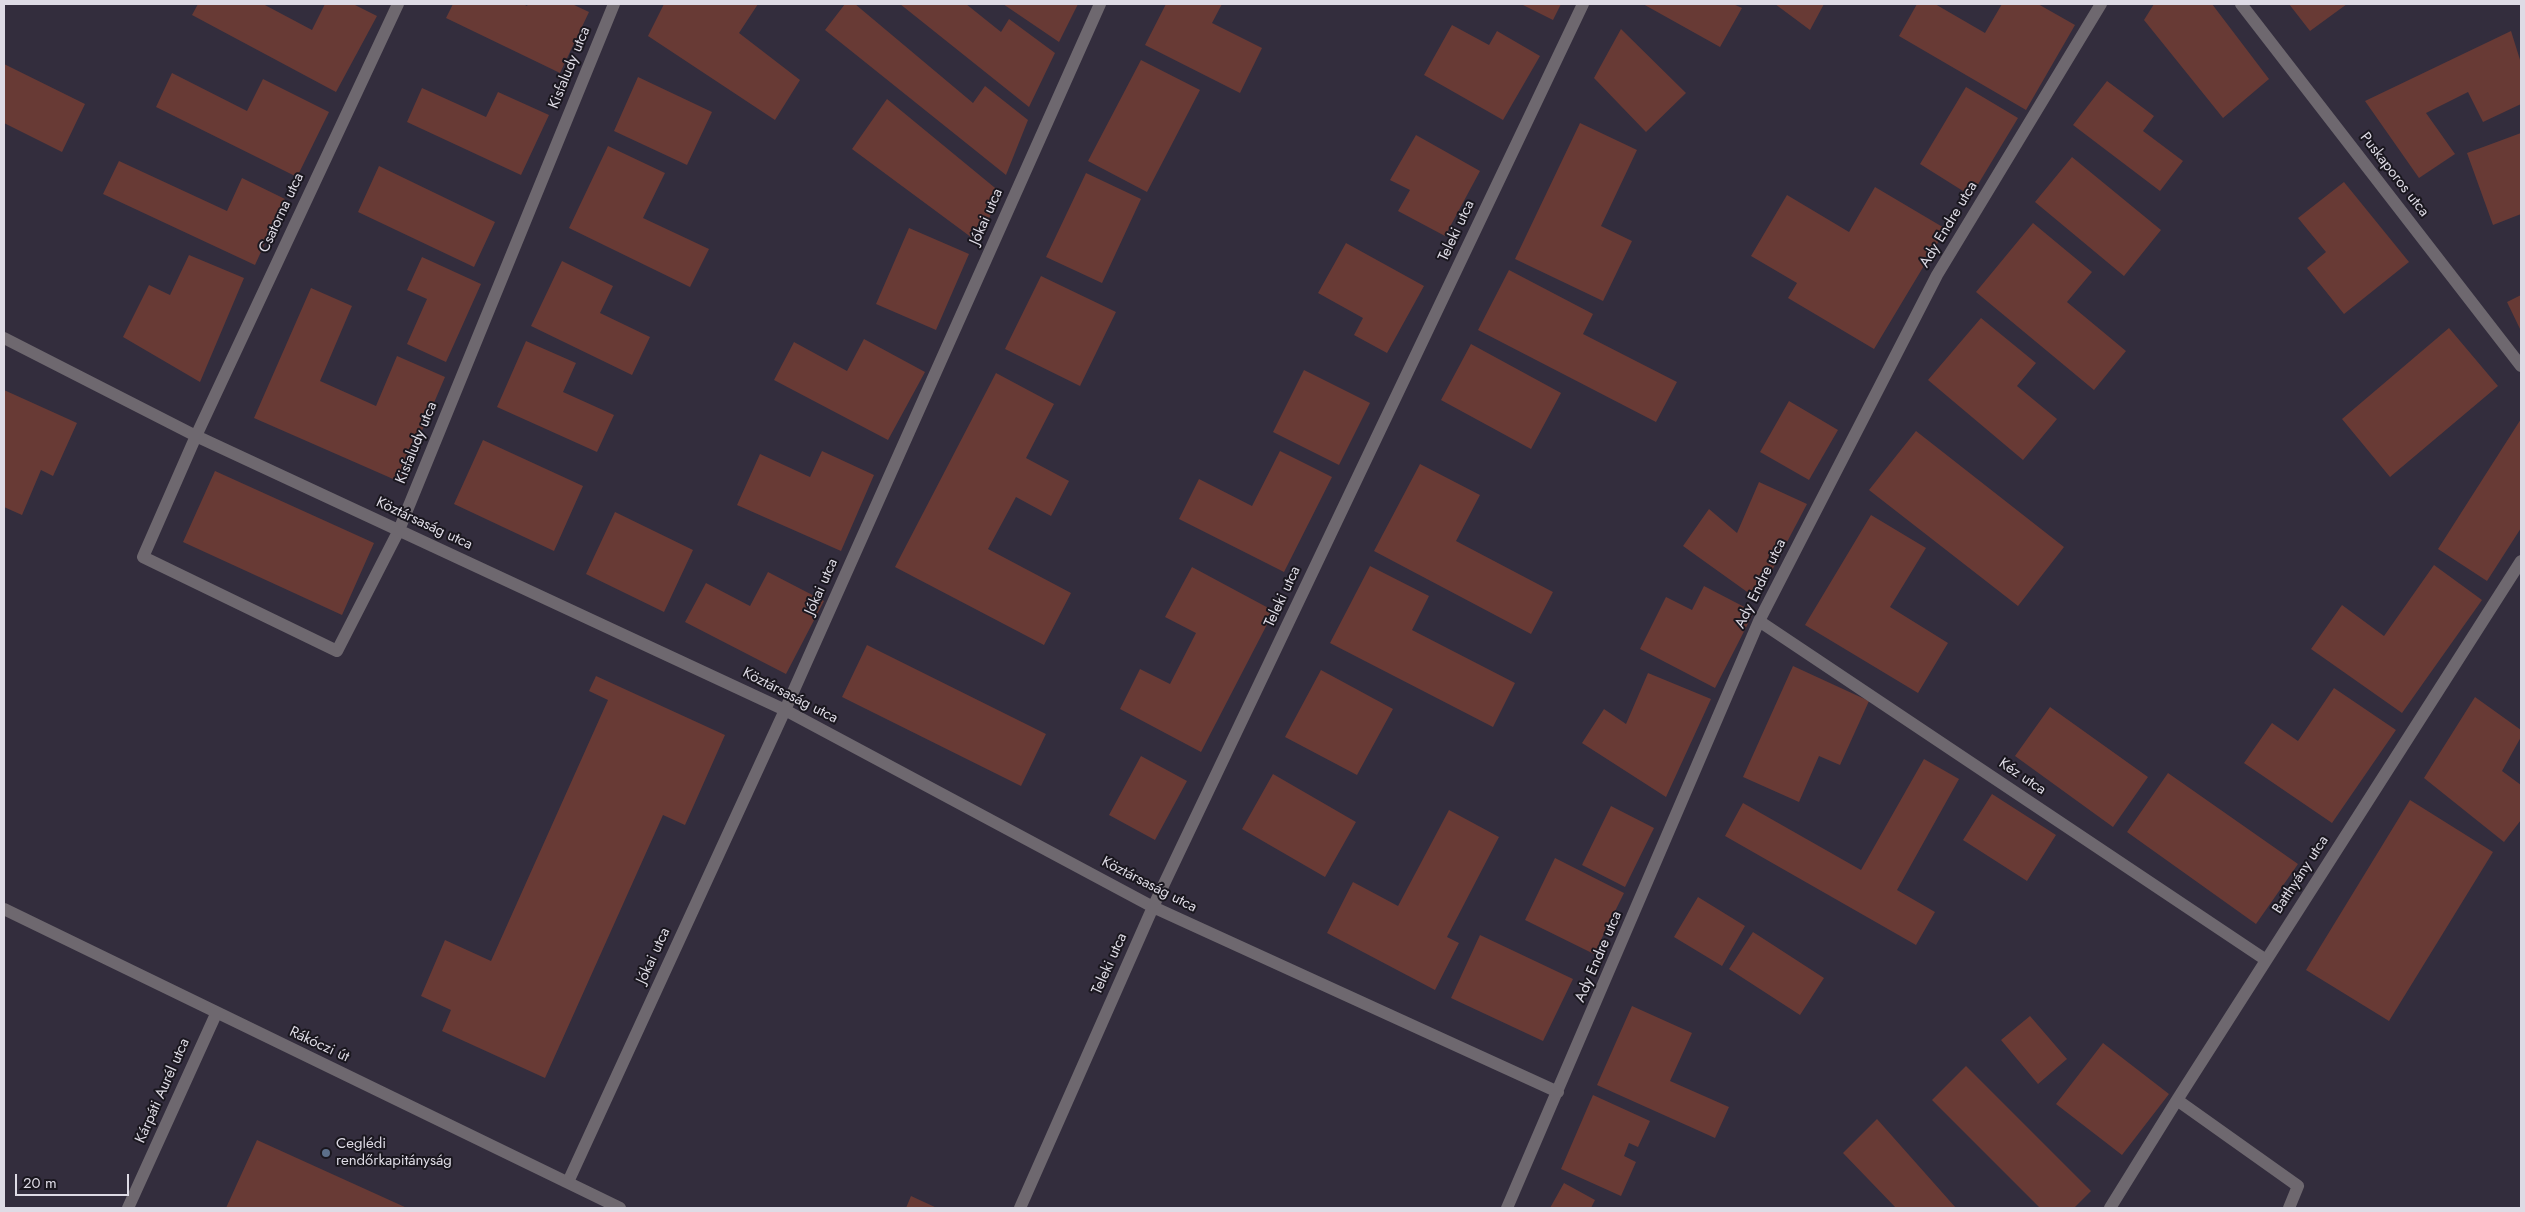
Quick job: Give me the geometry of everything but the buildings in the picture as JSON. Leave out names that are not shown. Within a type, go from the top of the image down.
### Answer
[{"type":"street","name":"Csatorna utca","points":[[196,436],[398,4]]},
{"type":"street","name":"Kisfaludy utca","points":[[196,436],[143,557],[337,651],[399,530],[614,4]]},
{"type":"street","name":"Jókai utca","points":[[568,1182],[785,710],[1100,4]]},
{"type":"street","name":"Teleki utca","points":[[1020,1208],[1153,907],[1583,4]]},
{"type":"street","name":"Ady Endre utca","points":[[1507,1208],[1759,621],[1937,275],[2101,4]]},
{"type":"street","name":"Puskaporos utca","points":[[2241,4],[2521,366]]},
{"type":"street","name":"Köztársaság utca","points":[[4,338],[196,436],[785,710],[1153,907],[1558,1092]]},
{"type":"street","name":"Batthyány utca","points":[[2110,1208],[2521,561]]},
{"type":"street","name":"Kéz utca","points":[[1759,621],[2266,960]]},
{"type":"street","name":"Rákóczi út","points":[[4,909],[216,1014],[620,1208]]},
{"type":"street","name":"Kárpáti Aurél utca","points":[[128,1208],[216,1014]]},
{"type":"street","points":[[2177,1100],[2298,1186],[2288,1208]]},
{"type":"place","name":"Ceglédi rendőrkapitányság","points":[[326,1153]]}]
